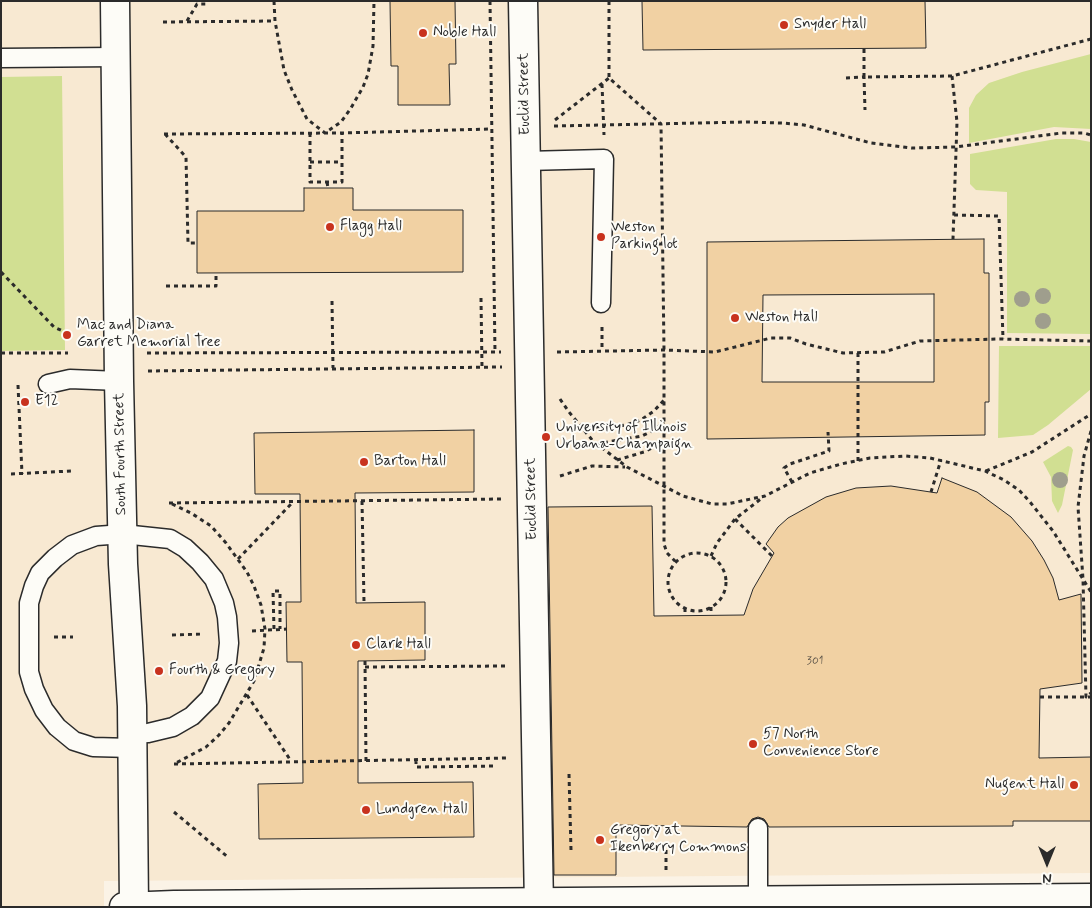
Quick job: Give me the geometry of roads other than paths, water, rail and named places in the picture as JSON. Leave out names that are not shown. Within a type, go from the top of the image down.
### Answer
[{"type":"street","name":"South Fourth Street","points":[[115,1],[119,382],[123,534],[132,740],[130,906]]},
{"type":"street","name":"Euclid Street","points":[[523,1],[538,904]]},
{"type":"street","points":[[130,906],[538,904],[758,900],[938,903],[1091,898]]},
{"type":"lane","points":[[1,58],[116,58]]},
{"type":"lane","points":[[526,162],[604,159],[601,303]]},
{"type":"lane","points":[[48,384],[70,380],[119,382]]},
{"type":"lane","points":[[123,534],[170,540],[185,548],[200,562],[214,580],[224,603],[228,618],[229,634],[227,660],[210,698],[192,716],[173,727],[148,733],[132,740],[93,746],[74,740],[57,726],[44,710],[34,689],[29,672],[29,603],[40,574],[55,558],[72,545],[96,536],[123,534]]},
{"type":"lane","points":[[758,828],[758,900]]},
{"type":"place","name":"Snyder Hall","points":[[784,25]]},
{"type":"place","name":"Noble Hall","points":[[423,33]]},
{"type":"place","name":"Flagg Hall","points":[[330,227]]},
{"type":"place","name":"Weston Parking lot","points":[[601,237]]},
{"type":"place","name":"Weston Hall","points":[[735,318]]},
{"type":"place","name":"Mac and Diana Garret Memorial Tree","points":[[67,335]]},
{"type":"place","name":"E12","points":[[25,402]]},
{"type":"place","name":"University of Illinois Urbana-Champaign","points":[[546,437]]},
{"type":"place","name":"Barton Hall","points":[[364,462]]},
{"type":"place","name":"Clark Hall","points":[[356,645]]},
{"type":"place","name":"Fourth & Gregory","points":[[159,671]]},
{"type":"place","name":"57 North Convenience Store","points":[[753,744]]},
{"type":"place","name":"Nugent Hall","points":[[1074,785]]},
{"type":"place","name":"Lundgren Hall","points":[[366,810]]},
{"type":"place","name":"Gregory at Ikenberry Commons","points":[[600,840]]}]
